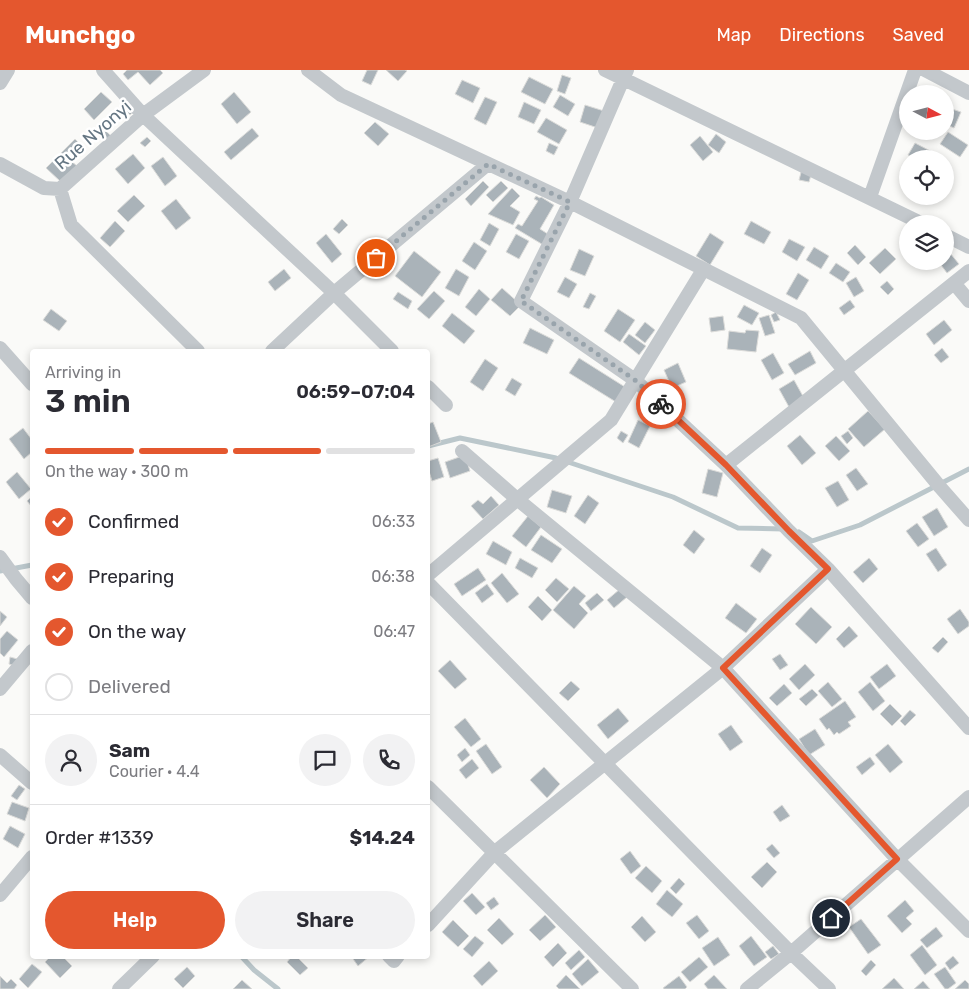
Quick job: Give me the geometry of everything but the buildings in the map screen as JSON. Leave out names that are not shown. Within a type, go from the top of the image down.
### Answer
[{"type":"street","points":[[0,83],[8,70]]},
{"type":"street","points":[[103,70],[143,115],[334,293],[390,349]]},
{"type":"street","name":"Rue Nyonyi","points":[[0,164],[44,188],[60,189],[143,115],[204,70]]},
{"type":"street","points":[[308,70],[341,95],[570,202],[801,318],[937,484],[969,520]]},
{"type":"street","points":[[605,70],[626,74],[905,215]]},
{"type":"street","points":[[870,197],[915,70]]},
{"type":"street","points":[[925,70],[969,93]]},
{"type":"street","points":[[626,74],[570,202],[521,301],[635,380],[726,465],[828,569],[969,728]]},
{"type":"street","points":[[274,349],[334,293],[488,164]]},
{"type":"street","points":[[60,189],[71,225],[196,349]]},
{"type":"street","points":[[954,240],[969,247]]},
{"type":"street","points":[[430,573],[611,420],[703,270]]},
{"type":"street","points":[[726,465],[969,272]]},
{"type":"street","points":[[954,283],[969,301]]},
{"type":"street","points":[[0,348],[30,382]]},
{"type":"street","points":[[430,389],[446,405]]},
{"type":"street","points":[[462,451],[517,499],[723,668],[897,859],[969,931]]},
{"type":"street","points":[[3,561],[30,596]]},
{"type":"street","points":[[430,923],[495,852],[723,668],[828,569]]},
{"type":"street","points":[[430,585],[791,953],[829,989]]},
{"type":"street","points":[[3,681],[30,653]]},
{"type":"street","points":[[0,755],[30,781]]},
{"type":"street","points":[[430,789],[632,989]]},
{"type":"street","points":[[747,989],[791,953],[969,797]]},
{"type":"street","points":[[0,896],[30,859]]},
{"type":"street","points":[[119,989],[150,959]]},
{"type":"waterway","points":[[430,446],[460,438],[556,458],[673,497],[738,528],[784,529]]},
{"type":"waterway","points":[[799,532],[812,541],[860,525],[969,469]]},
{"type":"waterway","points":[[0,571],[30,565]]},
{"type":"waterway","points":[[244,959],[254,970],[278,989]]},
{"type":"way so far","points":[[376,258],[488,164],[570,202],[521,301],[635,380],[661,404]]},
{"type":"route","points":[[661,404],[726,465],[828,569],[723,668],[897,859],[831,918]]}]
